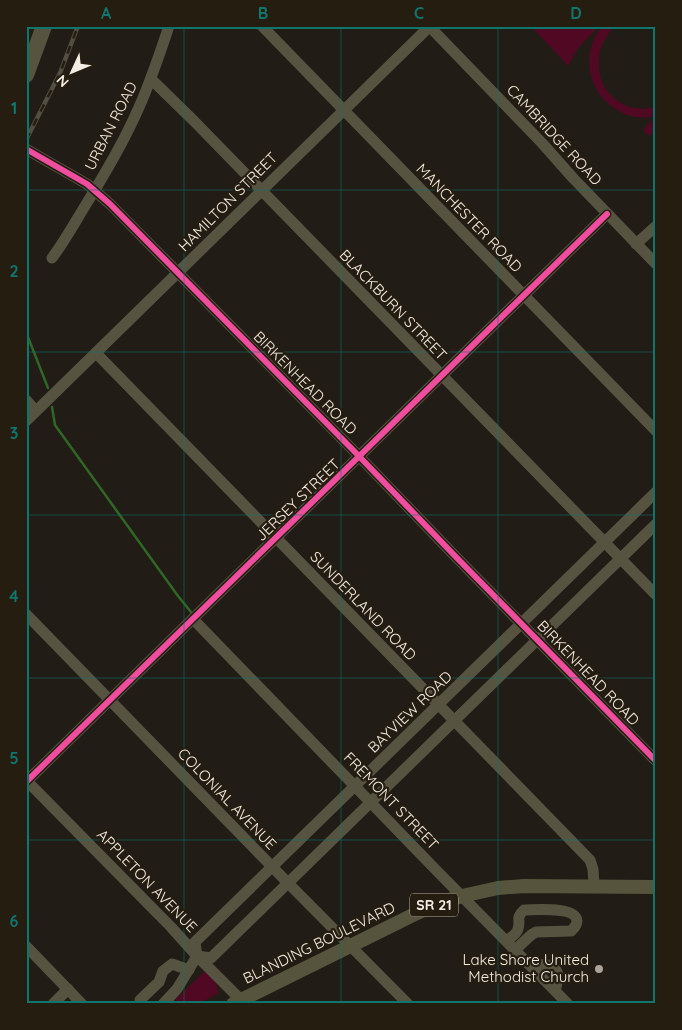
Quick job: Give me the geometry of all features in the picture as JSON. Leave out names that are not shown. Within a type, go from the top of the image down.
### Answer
[{"type":"highway","points":[[26,75],[44,26]]},
{"type":"main road","name":"BLANDING BOULEVARD","points":[[240,1002],[436,904],[462,896],[498,888],[524,886],[656,887]]},
{"type":"street","name":"URBAN ROAD","points":[[52,258],[95,190],[128,131],[151,79],[169,26]]},
{"type":"street","name":"MANCHESTER ROAD","points":[[262,26],[656,431]]},
{"type":"street","name":"HAMILTON STREET","points":[[26,421],[429,26]]},
{"type":"street","name":"CAMBRIDGE ROAD","points":[[429,26],[656,264]]},
{"type":"street","name":"BLACKBURN STREET","points":[[151,79],[656,595]]},
{"type":"street","name":"BIRKENHEAD ROAD","points":[[26,149],[88,184],[110,204],[656,761]]},
{"type":"street","name":"JERSEY STREET","points":[[27,781],[360,458],[607,214]]},
{"type":"street","points":[[636,244],[655,227]]},
{"type":"street","name":"SUNDERLAND ROAD","points":[[96,353],[590,860],[593,868],[594,886]]},
{"type":"street","points":[[26,400],[36,411]]},
{"type":"street","name":"BAYVIEW ROAD","points":[[163,1004],[177,989],[197,956],[195,942],[656,492]]},
{"type":"street","points":[[197,956],[210,958],[656,524]]},
{"type":"street","name":"COLONIAL AVENUE","points":[[26,614],[408,1004]]},
{"type":"street","name":"FREMONT STREET","points":[[193,619],[568,1004]]},
{"type":"street","name":"APPLETON AVENUE","points":[[27,781],[171,927],[240,1002]]},
{"type":"street","points":[[507,941],[518,931],[518,918],[524,910],[564,911],[573,914],[576,918],[577,923],[571,931],[536,932],[515,950]]},
{"type":"street","points":[[26,946],[82,1004]]},
{"type":"street","points":[[138,1003],[159,982],[163,971],[172,964],[189,970]]},
{"type":"street","points":[[54,1004],[68,989]]},
{"type":"shaded area","points":[[531,26],[599,26],[578,48],[568,66]]},
{"type":"shaded area","points":[[602,26],[615,26],[604,40],[599,56],[599,71],[604,85],[612,96],[624,104],[639,108],[656,107],[656,130],[650,136],[643,130],[655,117],[638,117],[621,112],[601,96],[594,85],[590,74],[589,61],[595,37]]},
{"type":"shaded area","points":[[204,972],[212,977],[219,993],[198,1004],[171,1004]]},
{"type":"waterway","points":[[26,332],[48,388]]},
{"type":"waterway","points":[[52,407],[55,425],[191,612]]},
{"type":"railway","points":[[26,140],[60,73],[78,26]]},
{"type":"cycle path","points":[[26,149],[87,184],[110,204],[656,761]]},
{"type":"cycle path","points":[[26,782],[607,214]]},
{"type":"place","name":"Lake Shore United Methodist Church","points":[[599,969]]}]
